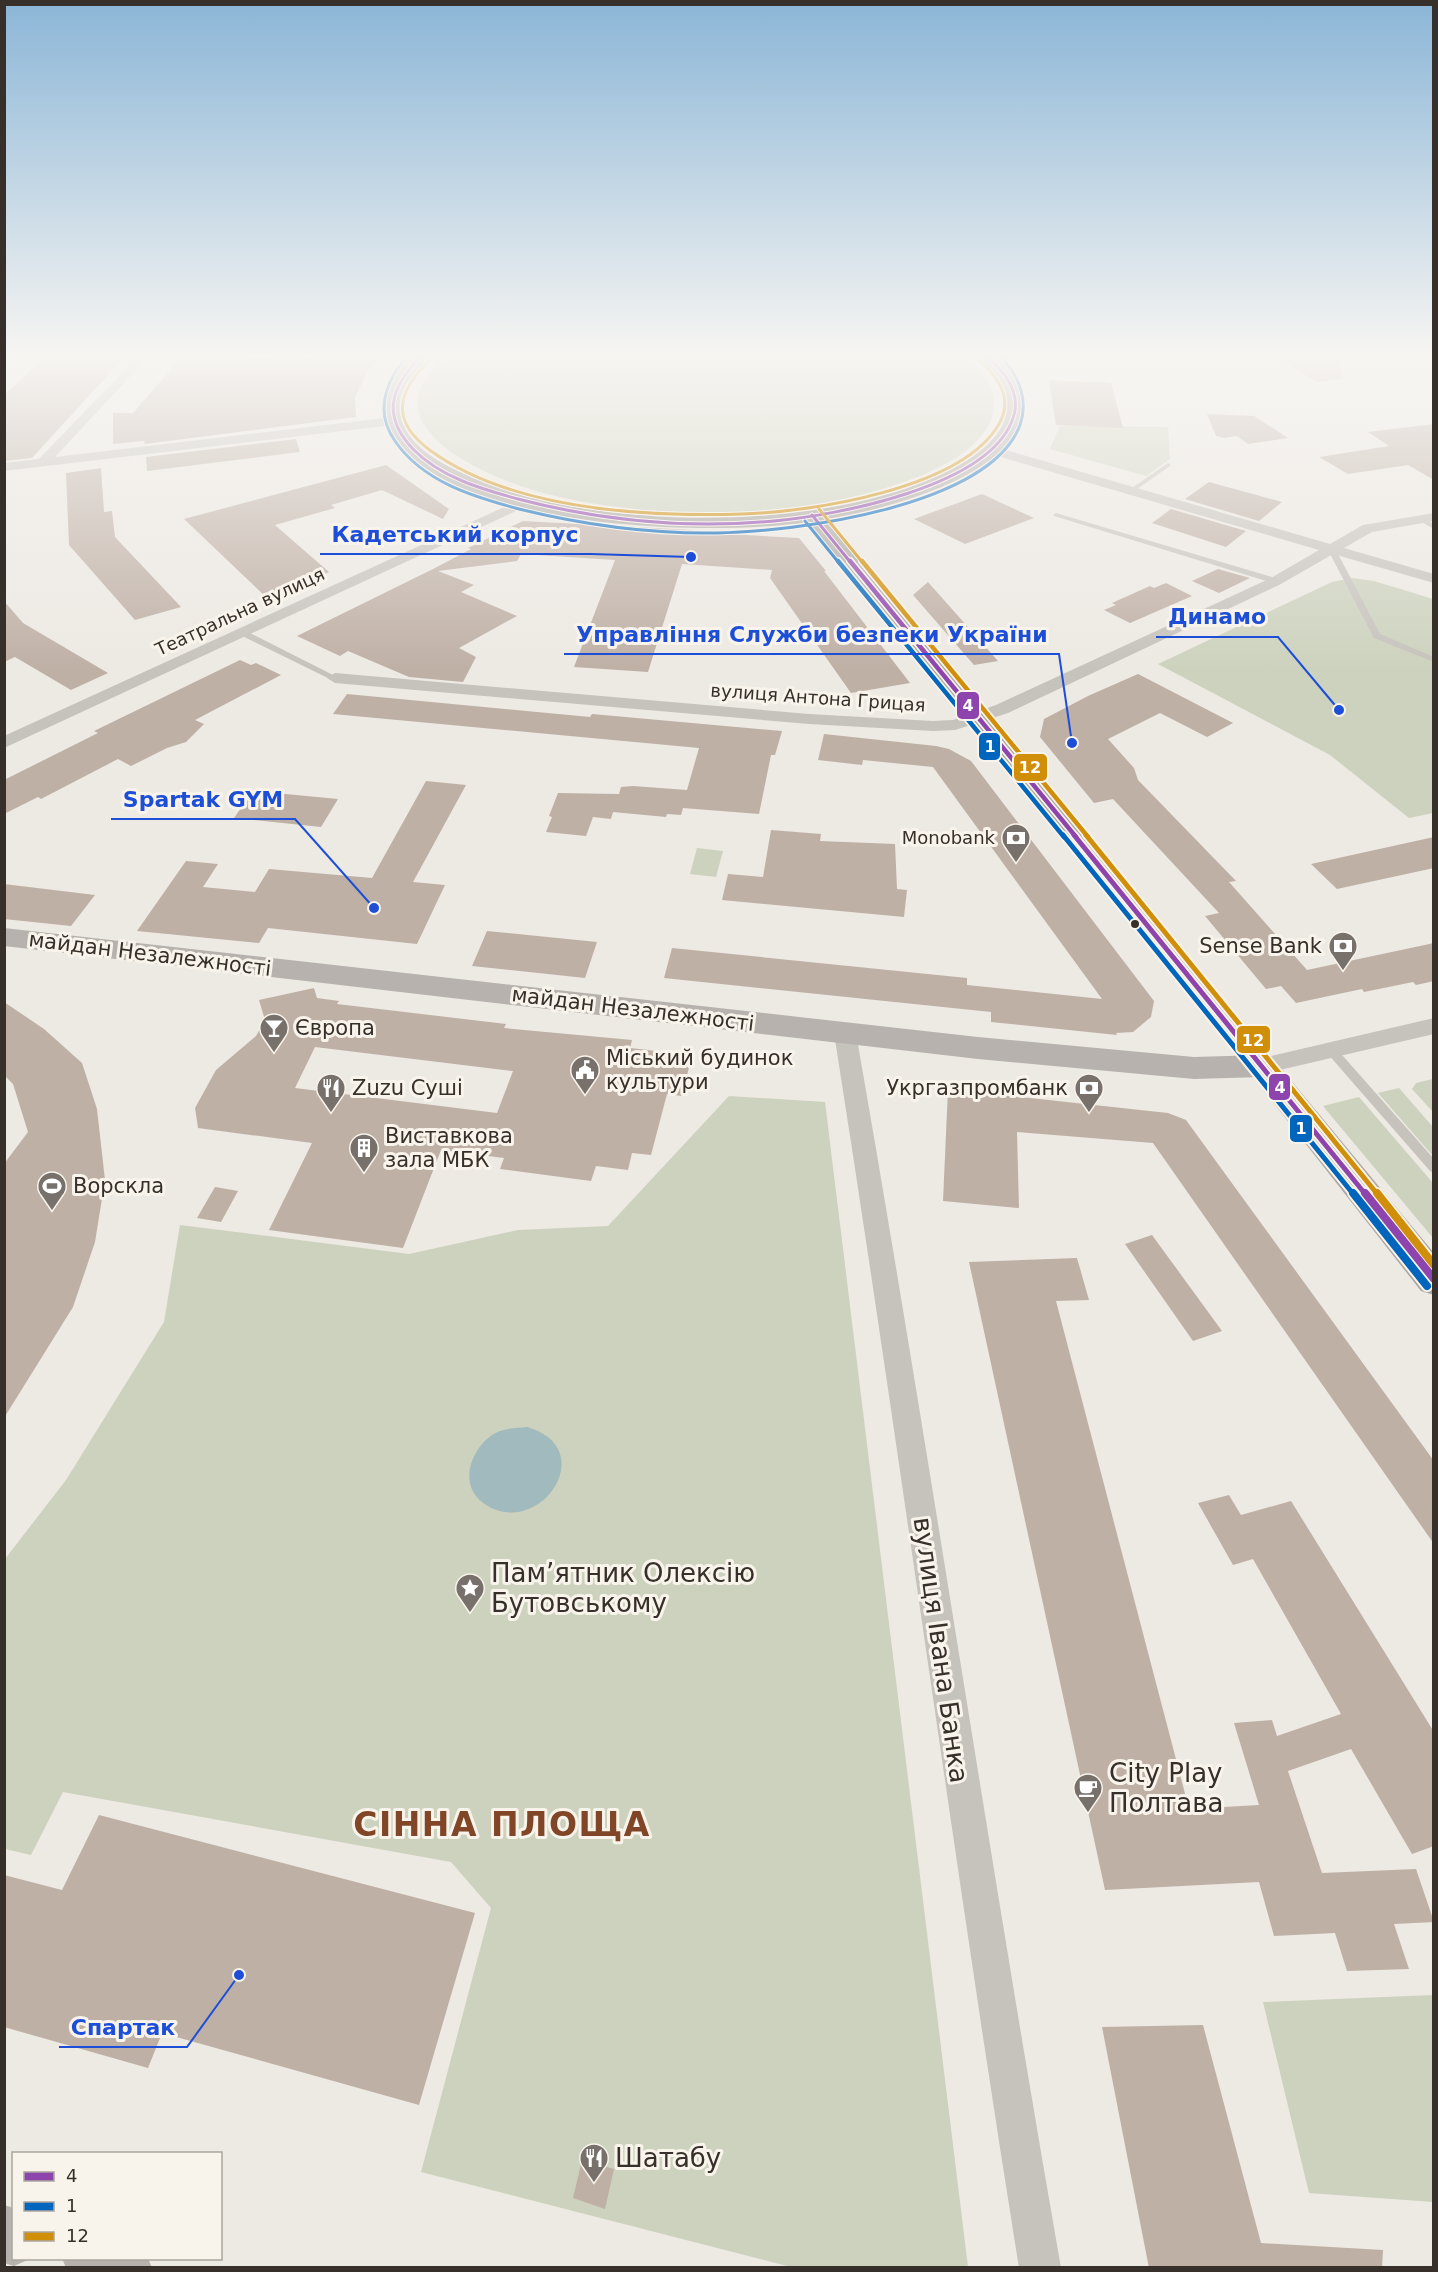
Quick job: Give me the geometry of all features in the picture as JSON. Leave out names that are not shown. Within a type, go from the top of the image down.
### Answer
[{"type":"main road","points":[[425,458],[466,482],[524,502],[599,516],[658,521],[747,521],[812,515],[871,504],[925,488],[964,470],[981,458]]},
{"type":"main road","points":[[812,515],[1434,1280]]},
{"type":"street","points":[[43,462],[47,458]]},
{"type":"street","points":[[4,467],[77,458]]},
{"type":"street","points":[[1019,458],[1434,579]]},
{"type":"street","name":"Театральна вулиця","points":[[4,743],[524,502]]},
{"type":"street","name":"вулиця Антона Грицая","points":[[335,678],[809,719],[933,726],[955,725],[1002,709],[1276,581],[1368,528],[1427,518]]},
{"type":"street","name":"майдан Незалежності","points":[[4,937],[978,1048],[1194,1068],[1262,1066]]},
{"type":"street","points":[[1262,1066],[1434,1026]]},
{"type":"street","name":"вулиця Івана Банка","points":[[845,1033],[877,1221],[984,1938],[1040,2268]]},
{"type":"street","points":[[95,2260],[123,2268]]},
{"type":"lane","points":[[1131,491],[1167,465]]},
{"type":"lane","points":[[1056,514],[1276,581]]},
{"type":"lane","points":[[1427,518],[1434,527]]},
{"type":"lane","points":[[1332,550],[1377,636],[1434,660]]},
{"type":"lane","points":[[243,633],[335,678]]},
{"type":"lane","points":[[1331,1050],[1434,1168]]},
{"type":"green space","points":[[461,458],[956,458],[917,477],[829,502],[782,509],[734,512],[637,509],[591,503],[521,486]]},
{"type":"green space","points":[[1082,458],[1170,458],[1146,476]]},
{"type":"green space","points":[[1352,578],[1374,581],[1433,599],[1433,813],[1409,818],[1330,755],[1158,664],[1332,582]]},
{"type":"green space","points":[[697,848],[723,851],[716,877],[690,874]]},
{"type":"green space","points":[[1434,1079],[1433,1112],[1412,1089],[1416,1083]]},
{"type":"green space","points":[[1399,1088],[1433,1127],[1433,1156],[1378,1093]]},
{"type":"green space","points":[[729,1096],[825,1102],[968,2267],[791,2267],[421,2172],[491,1908],[451,1862],[63,1792],[31,1855],[5,1849],[5,1559],[66,1480],[164,1322],[180,1225],[409,1254],[518,1230],[608,1226]]},
{"type":"green space","points":[[1359,1097],[1433,1183],[1433,1238],[1323,1106]]},
{"type":"green space","points":[[1433,1995],[1433,2202],[1309,2193],[1263,2002]]},
{"type":"water","points":[[527,1427],[549,1438],[560,1454],[561,1471],[554,1488],[540,1503],[523,1511],[503,1512],[482,1502],[474,1494],[469,1473],[476,1453],[491,1436],[503,1430]]},
{"type":"building","points":[[4,458],[32,458],[4,461]]},
{"type":"building","points":[[146,458],[251,458],[147,471]]},
{"type":"building","points":[[1321,458],[1434,458],[1434,480],[1408,465],[1348,474]]},
{"type":"building","points":[[386,465],[449,509],[443,519],[382,490],[331,505],[335,508],[275,525],[329,572],[268,599],[184,519]]},
{"type":"building","points":[[101,468],[104,512],[112,511],[115,537],[181,607],[135,620],[69,545],[66,473]]},
{"type":"building","points":[[1209,482],[1282,502],[1259,521],[1185,499]]},
{"type":"building","points":[[982,494],[1034,518],[965,544],[914,519]]},
{"type":"building","points":[[1171,509],[1246,531],[1226,547],[1152,523]]},
{"type":"building","points":[[523,521],[799,538],[910,683],[851,693],[770,578],[772,570],[682,564],[648,672],[574,667],[615,560],[521,554],[517,561],[438,571],[474,585],[461,592],[517,616],[459,648],[476,657],[463,682],[409,677],[348,651],[340,656],[297,636],[433,569],[471,549],[468,548]]},
{"type":"building","points":[[1218,569],[1250,578],[1219,593],[1192,581]]},
{"type":"building","points":[[928,582],[998,661],[974,665],[913,595]]},
{"type":"building","points":[[1166,583],[1192,596],[1130,623],[1104,610],[1116,605],[1112,603],[1150,586],[1154,588]]},
{"type":"building","points":[[4,601],[23,623],[108,673],[71,690],[15,657],[4,662]]},
{"type":"building","points":[[240,660],[251,665],[256,663],[281,675],[195,720],[204,724],[186,742],[167,748],[131,766],[118,759],[41,799],[38,797],[4,814],[4,780],[98,733],[94,731]]},
{"type":"building","points":[[1138,674],[1233,723],[1207,737],[1160,713],[1108,739],[1134,768],[1138,780],[1236,881],[1229,882],[1307,970],[1434,943],[1434,981],[1416,985],[1413,982],[1364,992],[1362,989],[1296,1003],[1281,986],[1266,989],[1205,916],[1219,913],[1113,799],[1094,803],[1040,737],[1044,719]]},
{"type":"building","points":[[347,694],[590,717],[592,714],[782,731],[775,755],[771,755],[759,814],[683,808],[681,815],[667,814],[666,817],[613,812],[611,819],[593,817],[586,836],[546,832],[552,817],[549,816],[558,793],[619,794],[621,787],[633,786],[687,790],[699,748],[333,714]]},
{"type":"building","points":[[824,734],[936,746],[949,749],[971,761],[1154,1001],[1151,1017],[1133,1032],[1116,1033],[1117,1035],[991,1022],[991,1012],[664,978],[672,948],[967,978],[967,985],[1102,999],[933,767],[863,760],[862,765],[818,760]]},
{"type":"building","points":[[426,781],[466,785],[413,882],[445,885],[417,944],[268,928],[259,943],[137,931],[186,861],[218,864],[203,887],[255,892],[269,869],[372,878]]},
{"type":"building","points":[[253,791],[338,799],[321,827],[234,818]]},
{"type":"building","points":[[771,830],[821,834],[820,841],[895,844],[897,889],[907,890],[904,917],[722,900],[728,874],[763,877]]},
{"type":"building","points":[[1434,837],[1434,868],[1337,889],[1311,864]]},
{"type":"building","points":[[4,884],[95,895],[71,926],[4,919]]},
{"type":"building","points":[[487,931],[597,942],[585,978],[472,966]]},
{"type":"building","points":[[314,988],[317,998],[339,1001],[337,1004],[506,1024],[504,1028],[632,1040],[630,1048],[692,1055],[682,1096],[667,1094],[651,1155],[632,1153],[628,1170],[596,1166],[591,1181],[500,1169],[504,1158],[441,1150],[403,1248],[269,1230],[312,1143],[198,1128],[195,1108],[216,1070],[256,1036],[265,1020],[259,1000]],"holes":[[[315,1047],[513,1071],[497,1113],[295,1088]]]},
{"type":"building","name":"Ворскла","points":[[4,1002],[44,1029],[82,1063],[97,1109],[105,1180],[95,1242],[73,1307],[4,1418],[4,1164],[28,1132],[13,1084],[4,1075]]},
{"type":"building","points":[[948,1089],[1168,1113],[1186,1120],[1434,1461],[1434,1544],[1153,1143],[1017,1132],[1019,1208],[943,1201]]},
{"type":"building","points":[[215,1187],[238,1191],[221,1222],[197,1218]]},
{"type":"building","points":[[1152,1235],[1222,1331],[1193,1341],[1125,1244]]},
{"type":"building","points":[[1077,1258],[1089,1300],[1056,1301],[1189,1809],[1259,1805],[1234,1723],[1272,1720],[1277,1736],[1341,1714],[1253,1559],[1233,1565],[1198,1503],[1229,1495],[1241,1515],[1291,1501],[1434,1732],[1434,1846],[1412,1854],[1351,1749],[1288,1771],[1322,1873],[1416,1869],[1434,1922],[1394,1924],[1409,1969],[1347,1971],[1335,1933],[1274,1936],[1259,1882],[1105,1890],[969,1262]]},
{"type":"building","points":[[99,1815],[475,1913],[419,2105],[162,2033],[148,2068],[4,2027],[4,1875],[62,1890]]},
{"type":"building","points":[[1203,2025],[1261,2243],[1383,2250],[1382,2268],[1149,2268],[1102,2027]]},
{"type":"building","name":"Шатабу","points":[[582,2160],[614,2169],[605,2209],[573,2198]]},
{"type":"transit line","name":"1","points":[[409,458],[424,471],[452,486],[497,503],[549,517],[660,532],[717,533],[773,530],[829,523],[883,510],[934,493],[981,470],[997,458]]},
{"type":"transit line","name":"4","points":[[423,458],[438,469],[477,487],[555,508],[609,518],[664,523],[720,524],[775,521],[830,513],[882,501],[944,479],[982,458]]},
{"type":"transit line","name":"12","points":[[440,458],[451,466],[493,484],[540,497],[592,507],[696,514],[783,511],[872,495],[941,472],[966,458]]},
{"type":"transit line","name":"12","points":[[819,509],[1240,1023],[1434,1265]]},
{"type":"transit line","name":"4","points":[[812,515],[1233,1029],[1434,1279]]},
{"type":"transit line","name":"1","points":[[805,521],[1226,1035],[1427,1286]]},
{"type":"place","name":"Кадетський корпус","points":[[691,557]]},
{"type":"place","name":"Динамо","points":[[1339,710]]},
{"type":"place","name":"Управління Служби безпеки України","points":[[1072,743]]},
{"type":"place","name":"Monobank","points":[[1016,864]]},
{"type":"place","name":"Spartak GYM","points":[[374,908]]},
{"type":"place","name":"Sense Bank","points":[[1343,972]]},
{"type":"place","name":"Європа","points":[[274,1054]]},
{"type":"place","name":"Міський будинок культури","points":[[585,1096]]},
{"type":"place","name":"Zuzu Суші","points":[[331,1114]]},
{"type":"place","name":"Укргазпромбанк","points":[[1089,1114]]},
{"type":"place","name":"Виставкова зала МБК","points":[[364,1174]]},
{"type":"place","name":"Ворскла","points":[[52,1212]]},
{"type":"place","name":"Пам’ятник Олексію Бутовському","points":[[470,1614]]},
{"type":"place","name":"City Play Полтава","points":[[1088,1814]]},
{"type":"place","name":"Спартак","points":[[239,1975]]},
{"type":"place","name":"Шатабу","points":[[594,2184]]},
{"type":"district","name":"СІННА ПЛОЩА","points":[[502,1824]]}]
